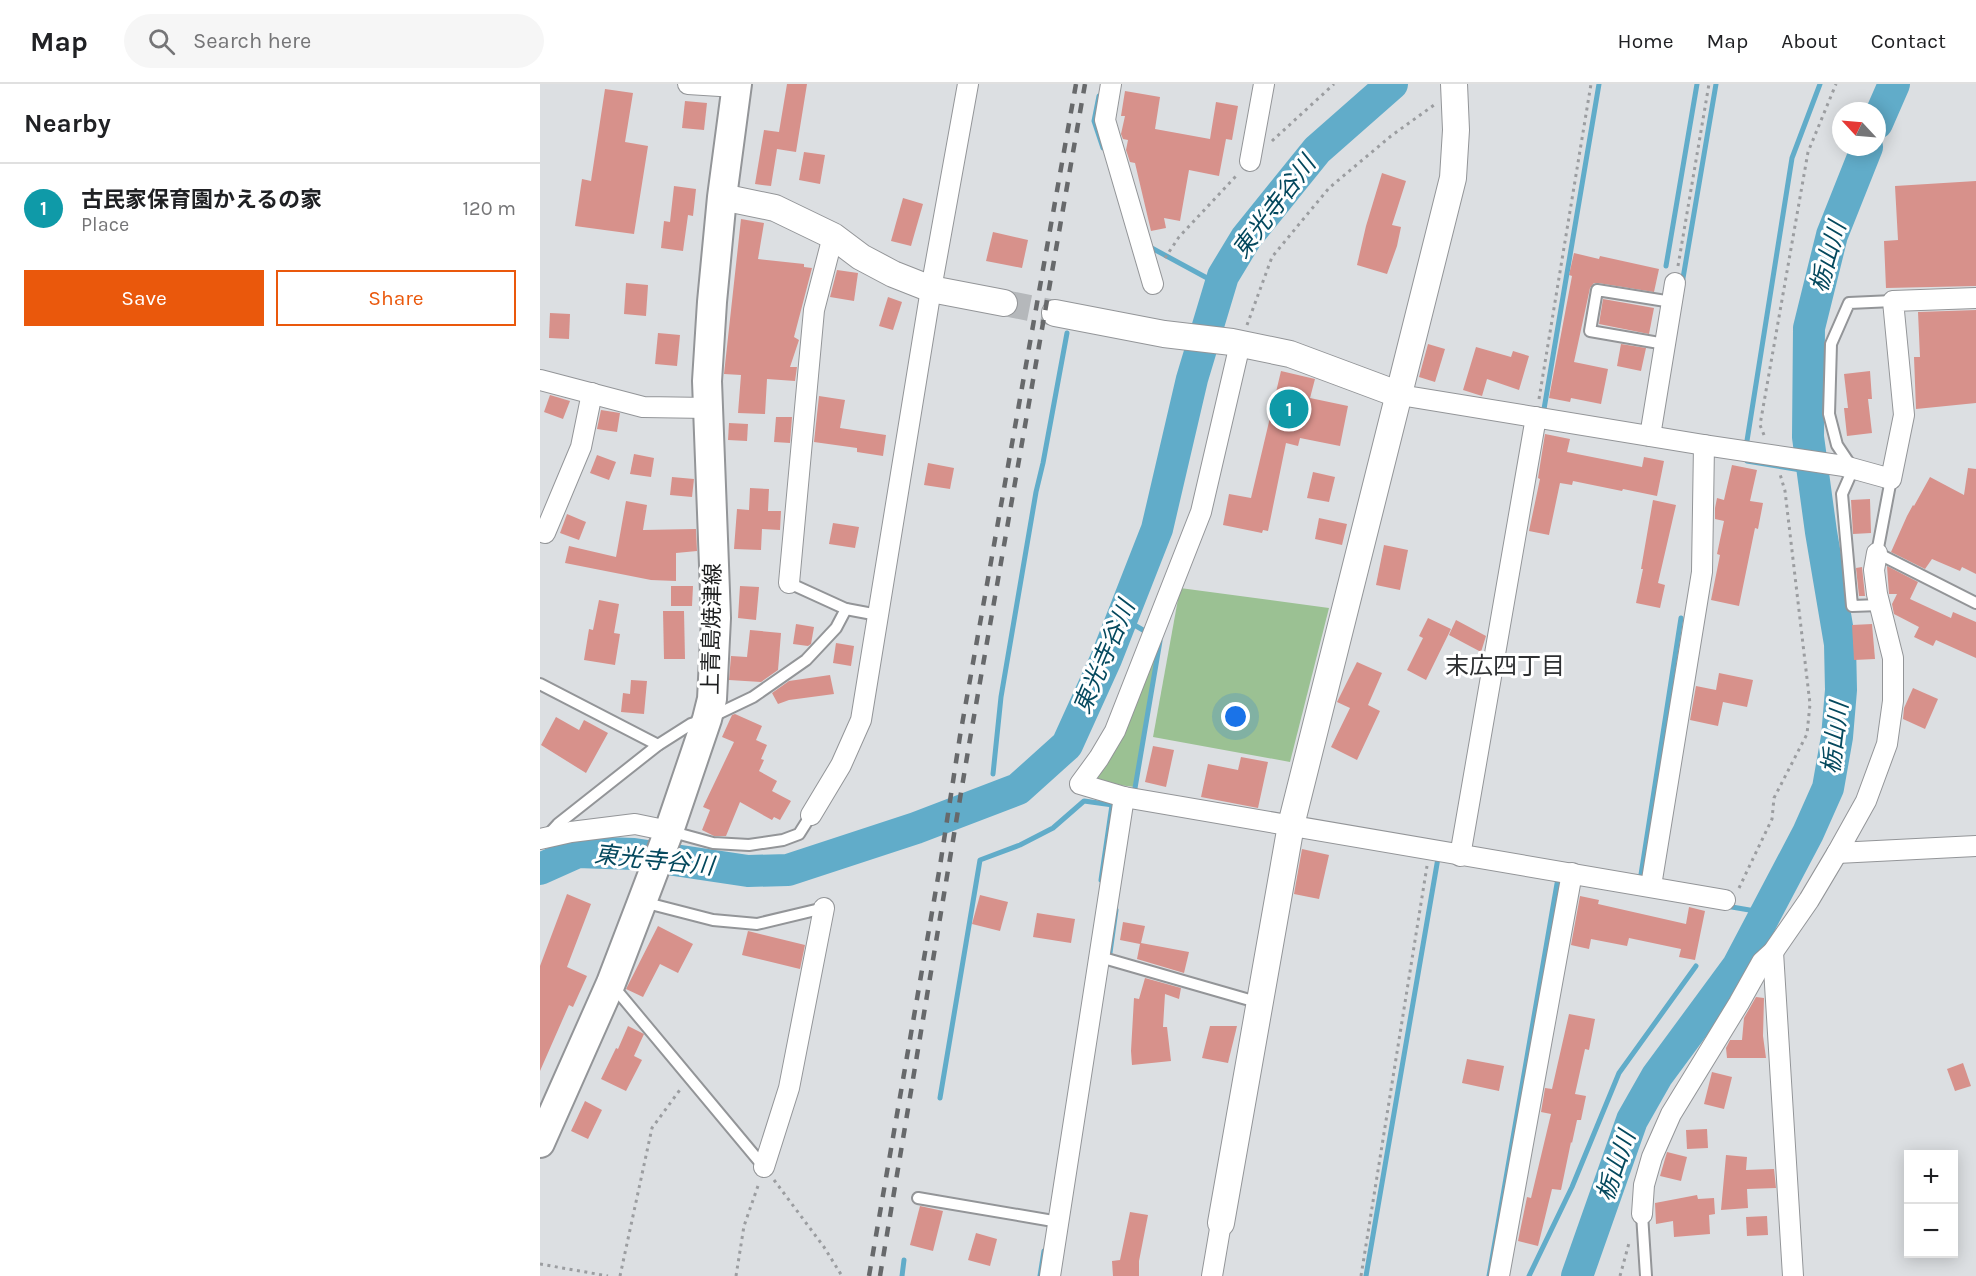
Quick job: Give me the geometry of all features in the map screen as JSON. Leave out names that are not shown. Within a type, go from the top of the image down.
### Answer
[{"type":"main road","name":"上青島焼津線","points":[[542,1132],[611,983],[669,831],[712,699],[716,618],[707,381],[722,197],[736,85]]},
{"type":"street","points":[[688,84],[736,85]]},
{"type":"street","points":[[812,815],[841,765],[861,720],[931,289],[968,84]]},
{"type":"street","points":[[1111,84],[1105,120],[1153,284]]},
{"type":"street","points":[[1250,161],[1264,84]]},
{"type":"street","points":[[1212,1276],[1291,825],[1453,178],[1456,130],[1454,87]]},
{"type":"street","points":[[722,197],[775,208],[833,237],[861,257],[893,274],[931,289],[1004,303]]},
{"type":"street","points":[[789,583],[814,310],[833,237]]},
{"type":"street","points":[[1650,436],[1676,283]]},
{"type":"street","points":[[1055,314],[1290,354],[1400,395],[1849,467],[1891,479],[1904,416],[1893,301],[1976,298]]},
{"type":"street","points":[[1236,343],[1201,513],[1115,731],[1100,758],[1080,784],[1124,796],[1460,856],[1652,886],[1725,900]]},
{"type":"street","points":[[540,380],[643,407],[708,408]]},
{"type":"street","points":[[540,531],[545,533],[581,447],[592,393]]},
{"type":"street","points":[[1460,856],[1536,417]]},
{"type":"street","points":[[1652,886],[1702,572],[1704,445]]},
{"type":"street","points":[[1642,1214],[1644,1185],[1671,1114],[1762,962],[1773,952],[1809,900],[1837,853],[1866,801],[1887,744],[1893,701],[1893,658],[1874,570],[1877,553]]},
{"type":"street","points":[[1050,1276],[1124,796]]},
{"type":"street","points":[[542,839],[571,832],[635,824],[669,831]]},
{"type":"street","points":[[1837,853],[1976,846]]},
{"type":"street","points":[[1499,1276],[1572,873]]},
{"type":"street","points":[[764,1167],[789,1088],[824,908]]},
{"type":"street","points":[[1773,952],[1793,1276]]},
{"type":"lane","points":[[1665,344],[1590,331],[1596,290],[1672,302]]},
{"type":"lane","points":[[1880,605],[1852,606],[1842,494],[1849,467],[1837,445],[1829,414],[1831,344],[1849,303],[1893,301]]},
{"type":"lane","points":[[1891,479],[1877,553],[1976,603]]},
{"type":"lane","points":[[789,583],[846,609],[878,615]]},
{"type":"lane","points":[[542,839],[658,746],[691,724],[707,719],[753,697],[806,660],[836,628],[846,609]]},
{"type":"lane","points":[[540,684],[658,746]]},
{"type":"lane","points":[[669,831],[713,843],[749,845],[783,840],[799,834],[812,815]]},
{"type":"lane","points":[[644,898],[713,920],[757,924],[824,908]]},
{"type":"lane","points":[[1100,957],[1260,1003]]},
{"type":"lane","points":[[611,983],[764,1167]]},
{"type":"lane","points":[[918,1198],[1059,1222]]},
{"type":"lane","points":[[1642,1214],[1646,1276]]},
{"type":"path","points":[[1153,284],[1159,268],[1179,237],[1250,161],[1334,84]]},
{"type":"path","points":[[1536,417],[1591,84]]},
{"type":"path","points":[[1676,283],[1709,84]]},
{"type":"path","points":[[1725,900],[1736,895],[1772,819],[1774,798],[1807,734],[1810,704],[1785,491],[1774,456],[1760,425],[1808,152],[1836,84]]},
{"type":"path","points":[[1236,343],[1272,256],[1322,197],[1391,135],[1454,87]]},
{"type":"path","points":[[1360,1276],[1430,850]]},
{"type":"path","points":[[620,1276],[652,1128],[690,1076]]},
{"type":"path","points":[[736,1276],[744,1226],[764,1167]]},
{"type":"path","points":[[764,1167],[824,1247],[842,1276]]},
{"type":"path","points":[[540,1264],[608,1276]]},
{"type":"green space","points":[[1180,588],[1329,608],[1290,762],[1153,737]]},
{"type":"green space","points":[[1158,649],[1135,787],[1094,782],[1121,731]]},
{"type":"building","points":[[787,84],[807,84],[796,152],[777,149],[771,186],[755,184],[764,130],[779,132]]},
{"type":"building","points":[[605,89],[633,93],[625,142],[648,146],[634,234],[575,226],[582,179],[591,181]]},
{"type":"building","points":[[1125,91],[1160,97],[1155,129],[1210,139],[1216,102],[1238,106],[1232,140],[1226,139],[1219,176],[1189,170],[1180,221],[1164,218],[1166,228],[1151,231],[1135,163],[1130,162],[1126,150],[1128,140],[1123,139],[1121,134],[1125,116],[1121,116]]},
{"type":"building","points":[[685,101],[707,103],[704,130],[682,128]]},
{"type":"building","points":[[804,152],[825,155],[820,184],[799,180]]},
{"type":"building","points":[[1382,173],[1406,181],[1392,225],[1401,227],[1387,274],[1357,265]]},
{"type":"building","points":[[1976,181],[1976,286],[1886,288],[1884,241],[1898,240],[1895,186]]},
{"type":"building","points":[[674,186],[696,189],[693,216],[688,215],[683,251],[661,248],[664,221],[670,222]]},
{"type":"building","points":[[903,198],[923,204],[911,246],[891,241]]},
{"type":"building","points":[[741,219],[764,223],[758,259],[804,264],[804,267],[812,268],[794,337],[799,340],[790,367],[797,367],[795,381],[767,379],[765,414],[738,413],[741,375],[724,374]]},
{"type":"building","points":[[993,232],[1028,240],[1022,268],[986,261]]},
{"type":"building","points":[[1574,253],[1599,259],[1600,256],[1659,269],[1654,292],[1598,283],[1594,283],[1590,288],[1574,362],[1608,369],[1601,404],[1571,398],[1570,402],[1549,398],[1572,276],[1569,275]]},
{"type":"building","points":[[837,270],[858,273],[854,301],[830,297]]},
{"type":"building","points":[[626,283],[648,285],[646,316],[624,314]]},
{"type":"building","points":[[888,297],[902,302],[893,330],[879,326]]},
{"type":"building","points":[[1603,299],[1654,308],[1649,334],[1599,324]]},
{"type":"building","points":[[1976,310],[1976,403],[1916,409],[1914,357],[1920,357],[1918,312]]},
{"type":"building","points":[[550,313],[570,314],[569,339],[549,338]]},
{"type":"building","points":[[658,333],[680,335],[677,366],[655,364]]},
{"type":"building","points":[[1428,344],[1445,349],[1435,382],[1419,377]]},
{"type":"building","points":[[1621,344],[1646,348],[1641,371],[1617,366]]},
{"type":"building","points":[[1476,347],[1511,357],[1513,351],[1529,356],[1519,390],[1487,379],[1482,396],[1463,390]]},
{"type":"building","points":[[1281,371],[1315,379],[1310,398],[1348,406],[1340,446],[1300,438],[1298,446],[1286,443],[1268,531],[1263,530],[1262,533],[1223,525],[1229,494],[1251,498]]},
{"type":"building","points":[[1870,371],[1872,399],[1868,399],[1872,433],[1847,436],[1844,408],[1848,408],[1844,374]]},
{"type":"building","points":[[550,395],[570,401],[563,419],[544,412]]},
{"type":"building","points":[[819,396],[845,400],[840,428],[886,435],[883,456],[857,452],[857,448],[814,442]]},
{"type":"building","points":[[601,410],[620,413],[617,432],[597,429]]},
{"type":"building","points":[[776,417],[792,417],[790,443],[774,442]]},
{"type":"building","points":[[729,423],[748,424],[747,441],[728,440]]},
{"type":"building","points":[[1545,434],[1570,439],[1567,452],[1642,467],[1644,457],[1664,461],[1657,496],[1573,481],[1572,485],[1560,483],[1549,535],[1529,531],[1540,479],[1538,478]]},
{"type":"building","points":[[634,454],[654,458],[651,477],[630,474]]},
{"type":"building","points":[[597,455],[616,462],[609,480],[590,473]]},
{"type":"building","points":[[928,463],[954,468],[950,489],[924,485]]},
{"type":"building","points":[[1732,465],[1757,470],[1750,501],[1763,503],[1758,529],[1755,528],[1739,606],[1711,600],[1724,521],[1715,519],[1715,508],[1717,498],[1724,500]]},
{"type":"building","points":[[1968,468],[1976,469],[1976,574],[1962,567],[1960,571],[1932,559],[1925,569],[1891,552],[1907,516],[1930,477],[1964,495]]},
{"type":"building","points":[[1313,472],[1335,477],[1329,502],[1307,498]]},
{"type":"building","points":[[672,477],[694,479],[692,497],[670,495]]},
{"type":"building","points":[[750,488],[769,489],[768,511],[781,511],[780,530],[762,529],[761,550],[734,549],[737,509],[749,510]]},
{"type":"building","points":[[1870,499],[1871,533],[1853,534],[1851,500]]},
{"type":"building","points":[[1653,500],[1676,505],[1658,583],[1665,585],[1660,608],[1636,603]]},
{"type":"building","points":[[626,501],[647,505],[643,530],[696,529],[697,551],[676,553],[676,581],[651,580],[565,563],[569,546],[616,557]]},
{"type":"building","points":[[567,514],[586,522],[579,540],[560,533]]},
{"type":"building","points":[[1319,518],[1347,524],[1342,545],[1315,539]]},
{"type":"building","points":[[833,523],[859,527],[855,548],[829,544]]},
{"type":"building","points":[[1384,545],[1408,550],[1400,590],[1376,585]]},
{"type":"building","points":[[1887,566],[1918,582],[1910,599],[1951,618],[1953,612],[1976,622],[1976,658],[1936,640],[1933,646],[1914,637],[1919,627],[1894,614],[1892,604],[1897,594],[1889,594]]},
{"type":"building","points":[[1862,567],[1865,596],[1859,596],[1856,568]]},
{"type":"building","points":[[671,586],[693,586],[692,606],[671,606]]},
{"type":"building","points":[[740,586],[759,587],[756,620],[738,618]]},
{"type":"building","points":[[599,600],[619,604],[614,633],[620,634],[615,665],[584,660],[589,629],[593,630]]},
{"type":"building","points":[[663,611],[684,611],[685,659],[664,659]]},
{"type":"building","points":[[1428,618],[1451,629],[1426,680],[1407,670],[1423,638],[1419,636]]},
{"type":"building","points":[[1456,620],[1486,636],[1481,652],[1449,635]]},
{"type":"building","points":[[796,624],[814,627],[811,644],[808,646],[793,644]]},
{"type":"building","points":[[1872,624],[1875,659],[1854,660],[1852,625]]},
{"type":"building","points":[[750,630],[781,633],[778,670],[761,682],[729,680],[731,656],[747,657]]},
{"type":"building","points":[[836,643],[854,646],[851,666],[833,663]]},
{"type":"building","points":[[1357,662],[1382,673],[1368,705],[1380,711],[1357,760],[1331,747],[1350,708],[1337,702]]},
{"type":"building","points":[[1719,673],[1753,680],[1747,707],[1723,702],[1718,726],[1690,720],[1696,686],[1716,690]]},
{"type":"building","points":[[830,675],[834,694],[789,700],[778,704],[772,693],[789,681]]},
{"type":"building","points":[[631,680],[647,681],[644,714],[621,712],[623,693],[630,694]]},
{"type":"building","points":[[1913,688],[1938,699],[1925,729],[1903,719],[1904,708]]},
{"type":"building","points":[[735,714],[762,726],[756,740],[767,745],[759,771],[777,781],[772,791],[791,801],[780,820],[774,817],[772,820],[740,802],[726,836],[714,836],[702,830],[710,810],[703,807],[734,742],[722,737],[732,715]]},
{"type":"building","points":[[556,717],[579,730],[584,720],[608,733],[586,773],[541,745]]},
{"type":"building","points":[[1153,746],[1174,750],[1166,787],[1145,782]]},
{"type":"building","points":[[1241,757],[1268,762],[1258,808],[1201,797],[1208,764],[1238,770]]},
{"type":"building","points":[[1302,849],[1329,855],[1319,899],[1294,894]]},
{"type":"building","points":[[567,894],[591,904],[567,967],[587,976],[573,1007],[569,1005],[540,1071],[540,966]]},
{"type":"building","points":[[980,895],[1008,902],[1000,931],[972,924]]},
{"type":"building","points":[[1580,896],[1599,900],[1598,904],[1686,924],[1689,907],[1705,911],[1695,960],[1679,957],[1681,949],[1629,938],[1627,946],[1591,939],[1589,949],[1571,945]]},
{"type":"building","points":[[1037,913],[1075,919],[1071,943],[1033,937]]},
{"type":"building","points":[[1123,922],[1145,926],[1141,943],[1189,952],[1184,973],[1137,959],[1140,944],[1120,940]]},
{"type":"building","points":[[658,926],[693,944],[678,973],[660,964],[643,997],[626,989]]},
{"type":"building","points":[[748,931],[805,945],[800,969],[742,955]]},
{"type":"building","points":[[1145,978],[1181,988],[1179,999],[1165,994],[1163,1027],[1167,1027],[1171,1061],[1132,1065],[1134,998],[1139,999]]},
{"type":"building","points":[[1756,997],[1764,998],[1763,1036],[1766,1058],[1727,1058],[1726,1048],[1730,1040],[1742,1040],[1744,1018]]},
{"type":"building","points":[[1569,1014],[1595,1019],[1589,1050],[1585,1049],[1575,1094],[1586,1096],[1581,1120],[1577,1120],[1571,1142],[1561,1190],[1552,1189],[1538,1246],[1518,1241],[1527,1197],[1531,1198],[1551,1114],[1541,1112],[1545,1088],[1552,1089]]},
{"type":"building","points":[[628,1026],[644,1034],[634,1056],[642,1060],[626,1091],[601,1079]]},
{"type":"building","points":[[1210,1026],[1237,1026],[1228,1063],[1202,1058]]},
{"type":"building","points":[[1467,1059],[1504,1066],[1499,1091],[1462,1083]]},
{"type":"building","points":[[1963,1063],[1971,1086],[1955,1091],[1947,1069]]},
{"type":"building","points":[[1712,1072],[1732,1077],[1724,1109],[1704,1104]]},
{"type":"building","points":[[585,1101],[602,1110],[588,1139],[571,1131]]},
{"type":"building","points":[[1707,1129],[1708,1148],[1687,1149],[1686,1130]]},
{"type":"building","points":[[1667,1152],[1687,1157],[1681,1181],[1660,1176]]},
{"type":"building","points":[[1726,1155],[1747,1157],[1746,1170],[1774,1169],[1776,1188],[1747,1189],[1748,1208],[1721,1210]]},
{"type":"building","points":[[1697,1195],[1698,1199],[1714,1198],[1715,1214],[1709,1215],[1710,1234],[1674,1237],[1673,1221],[1656,1224],[1655,1203]]},
{"type":"building","points":[[920,1206],[943,1211],[933,1251],[910,1245]]},
{"type":"building","points":[[1130,1212],[1148,1215],[1139,1261],[1139,1276],[1113,1276],[1112,1261],[1120,1260]]},
{"type":"building","points":[[1767,1216],[1768,1235],[1747,1236],[1746,1217]]},
{"type":"building","points":[[976,1233],[997,1239],[990,1266],[968,1260]]},
{"type":"waterway","name":"東光寺谷川","points":[[540,869],[578,852],[634,854],[748,871],[788,870],[916,828],[1018,789],[1067,745],[1106,659],[1157,529],[1192,379],[1223,276],[1246,238],[1317,150],[1392,84]]},
{"type":"waterway","points":[[1543,415],[1599,84]]},
{"type":"waterway","points":[[1666,266],[1697,84]]},
{"type":"waterway","points":[[1682,284],[1716,84]]},
{"type":"waterway","points":[[1746,447],[1792,158],[1820,84]]},
{"type":"waterway","name":"栃山川","points":[[1886,102],[1894,84]]},
{"type":"waterway","points":[[1099,96],[1094,121],[1103,148]]},
{"type":"waterway","name":"栃山川","points":[[1577,1276],[1632,1120],[1657,1076],[1738,966],[1808,833],[1828,788],[1837,737],[1841,690],[1840,644],[1808,437],[1809,328],[1832,235],[1863,156]]},
{"type":"waterway","points":[[1148,246],[1220,285]]},
{"type":"waterway","points":[[993,774],[1001,697],[1036,492],[1067,333]]},
{"type":"waterway","points":[[1747,461],[1813,472]]},
{"type":"waterway","points":[[1122,618],[1150,634]]},
{"type":"waterway","points":[[1640,881],[1681,618]]},
{"type":"waterway","points":[[1134,794],[1160,641]]},
{"type":"waterway","points":[[940,1098],[980,860],[1020,845],[1053,828],[1084,801],[1113,805]]},
{"type":"waterway","points":[[1101,880],[1112,805]]},
{"type":"waterway","points":[[1366,1276],[1438,858]]},
{"type":"waterway","points":[[1489,1276],[1558,878]]},
{"type":"waterway","points":[[1726,906],[1767,913]]},
{"type":"waterway","points":[[1109,960],[1116,910]]},
{"type":"waterway","points":[[1529,1276],[1572,1187],[1619,1073],[1696,966]]},
{"type":"waterway","points":[[1040,1276],[1044,1251]]},
{"type":"waterway","points":[[902,1276],[904,1260]]},
{"type":"tunnel","points":[[1004,303],[1055,313]]},
{"type":"railway","points":[[869,1276],[940,866],[960,736],[1076,84]]},
{"type":"railway","points":[[880,1276],[970,739],[1085,84]]},
{"type":"place","name":"古民家保育園かえるの家","points":[[1289,409]]},
{"type":"district","name":"末広四丁目","points":[[1505,666]]}]
